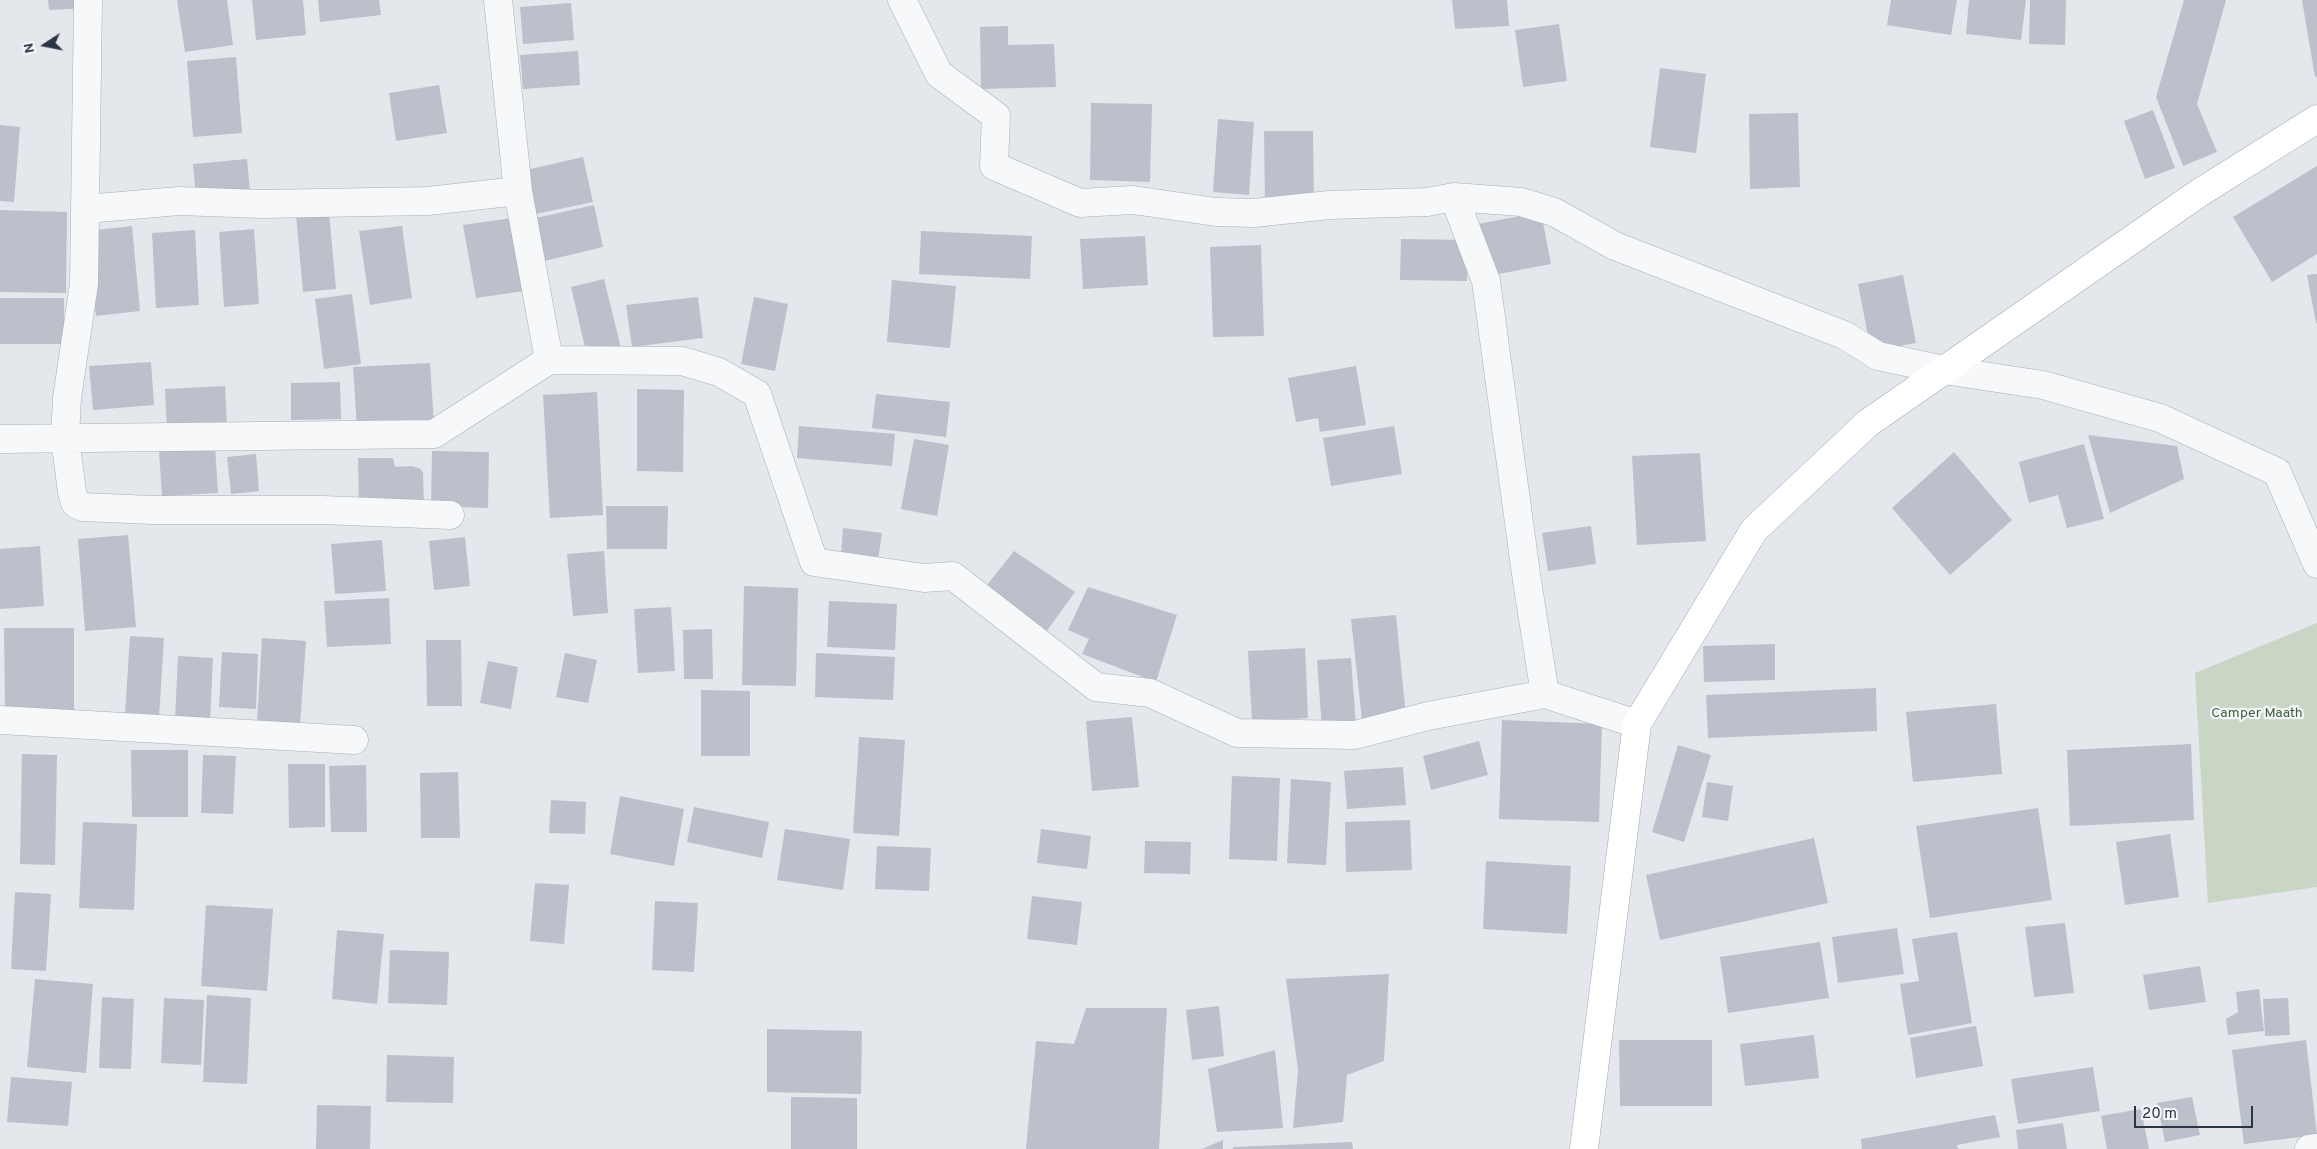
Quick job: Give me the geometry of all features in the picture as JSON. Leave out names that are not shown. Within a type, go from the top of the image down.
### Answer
[{"type":"main road","points":[[1584,1149],[1637,724],[1754,530],[1868,422],[2199,193],[2317,119]]},
{"type":"street","points":[[88,0],[84,284],[67,398],[66,438],[72,492],[76,503],[82,507],[322,510],[450,515]]},
{"type":"street","points":[[498,0],[518,191],[549,360]]},
{"type":"street","points":[[902,0],[940,74],[996,116],[994,166],[1080,203],[1133,200],[1216,212],[1254,213],[1329,205],[1427,202],[1454,197],[1521,202],[1554,212],[1615,246],[1844,335],[1878,356],[1944,370],[2043,385],[2160,418],[2277,472],[2317,564]]},
{"type":"street","points":[[86,209],[179,201],[262,204],[428,201],[518,191]]},
{"type":"street","points":[[1454,197],[1486,281],[1527,581],[1545,694]]},
{"type":"street","points":[[0,439],[434,434],[549,360],[682,361],[719,372],[757,394],[814,562],[924,578],[953,576],[1096,687],[1150,693],[1237,733],[1355,735],[1428,716],[1545,694],[1637,724]]},
{"type":"street","points":[[0,720],[354,740]]},
{"type":"street","points":[[2309,1149],[2317,1148]]},
{"type":"green space","name":"Camper Maath","points":[[2317,623],[2317,887],[2208,903],[2195,673]]},
{"type":"building","points":[[48,0],[87,0],[88,8],[49,10]]},
{"type":"building","points":[[177,0],[227,0],[233,45],[185,52]]},
{"type":"building","points":[[252,0],[303,0],[306,35],[256,40]]},
{"type":"building","points":[[318,0],[379,0],[381,15],[320,22]]},
{"type":"building","points":[[1452,0],[1507,0],[1509,26],[1455,29]]},
{"type":"building","points":[[1891,0],[1957,0],[1951,35],[1887,25]]},
{"type":"building","points":[[1969,0],[2026,0],[2021,40],[1966,34]]},
{"type":"building","points":[[2030,0],[2066,0],[2065,45],[2029,44]]},
{"type":"building","points":[[2184,0],[2226,0],[2197,104],[2217,152],[2183,166],[2156,97]]},
{"type":"building","points":[[2302,0],[2317,0],[2317,77],[2315,77]]},
{"type":"building","points":[[571,3],[574,40],[523,44],[520,7]]},
{"type":"building","points":[[1559,24],[1567,81],[1523,87],[1515,30]]},
{"type":"building","points":[[1008,26],[1008,45],[1054,44],[1056,87],[981,89],[980,27]]},
{"type":"building","points":[[578,51],[580,85],[523,89],[520,55]]},
{"type":"building","points":[[236,57],[242,133],[193,137],[187,61]]},
{"type":"building","points":[[1660,68],[1706,74],[1696,153],[1650,147]]},
{"type":"building","points":[[439,85],[447,133],[396,141],[389,93]]},
{"type":"building","points":[[1091,103],[1152,104],[1150,182],[1090,180]]},
{"type":"building","points":[[2153,110],[2175,168],[2145,179],[2124,121]]},
{"type":"building","points":[[1798,113],[1800,187],[1750,189],[1749,114]]},
{"type":"building","points":[[1218,119],[1254,122],[1249,195],[1213,192]]},
{"type":"building","points":[[0,125],[20,127],[14,202],[0,201]]},
{"type":"building","points":[[1264,131],[1313,131],[1314,205],[1265,205]]},
{"type":"building","points":[[583,157],[593,202],[531,215],[522,171]]},
{"type":"building","points":[[247,159],[250,192],[196,198],[193,164]]},
{"type":"building","points":[[2317,166],[2317,254],[2272,282],[2233,217]]},
{"type":"building","points":[[594,205],[603,247],[540,262],[531,219]]},
{"type":"building","points":[[0,210],[67,212],[66,293],[0,292]]},
{"type":"building","points":[[329,212],[336,289],[303,292],[296,215]]},
{"type":"building","points":[[1541,212],[1551,264],[1488,276],[1478,224]]},
{"type":"building","points":[[519,217],[531,290],[476,298],[463,225]]},
{"type":"building","points":[[132,226],[140,311],[96,316],[87,231]]},
{"type":"building","points":[[402,226],[412,298],[370,305],[359,231]]},
{"type":"building","points":[[254,229],[259,304],[224,307],[219,232]]},
{"type":"building","points":[[195,230],[199,305],[156,308],[152,233]]},
{"type":"building","points":[[921,231],[1032,236],[1030,279],[919,274]]},
{"type":"building","points":[[1145,236],[1148,285],[1083,289],[1080,239]]},
{"type":"building","points":[[1401,239],[1468,240],[1467,281],[1400,280]]},
{"type":"building","points":[[1261,245],[1264,336],[1213,337],[1210,247]]},
{"type":"building","points":[[2317,274],[2317,323],[2316,323],[2307,275]]},
{"type":"building","points":[[1903,275],[1916,343],[1871,351],[1858,284]]},
{"type":"building","points":[[604,279],[621,348],[587,356],[571,287]]},
{"type":"building","points":[[892,280],[956,286],[950,348],[887,342]]},
{"type":"building","points":[[352,294],[361,364],[324,369],[315,299]]},
{"type":"building","points":[[698,297],[703,338],[632,347],[626,305]]},
{"type":"building","points":[[754,297],[788,304],[775,371],[741,364]]},
{"type":"building","points":[[0,298],[64,298],[64,344],[0,344]]},
{"type":"building","points":[[151,362],[154,405],[93,410],[89,366]]},
{"type":"building","points":[[430,363],[434,425],[357,429],[353,367]]},
{"type":"building","points":[[1356,366],[1366,425],[1320,432],[1318,418],[1296,422],[1288,378]]},
{"type":"building","points":[[340,382],[341,419],[291,420],[291,383]]},
{"type":"building","points":[[225,386],[227,426],[167,428],[165,389]]},
{"type":"building","points":[[637,389],[684,390],[683,472],[637,471]]},
{"type":"building","points":[[597,392],[603,515],[550,518],[543,395]]},
{"type":"building","points":[[876,394],[950,402],[946,437],[872,428]]},
{"type":"building","points":[[799,426],[895,434],[892,466],[797,458]]},
{"type":"building","points":[[1394,426],[1402,474],[1331,486],[1323,438]]},
{"type":"building","points":[[2088,435],[2177,446],[2184,479],[2110,513]]},
{"type":"building","points":[[914,439],[949,445],[937,516],[901,509]]},
{"type":"building","points":[[2084,444],[2104,519],[2067,528],[2058,495],[2029,503],[2019,462]]},
{"type":"building","points":[[215,446],[218,493],[162,496],[159,450]]},
{"type":"building","points":[[432,451],[489,452],[488,508],[431,506]]},
{"type":"building","points":[[1954,452],[2012,520],[1950,575],[1892,508]]},
{"type":"building","points":[[1700,453],[1706,541],[1637,545],[1632,456]]},
{"type":"building","points":[[256,454],[259,491],[231,494],[227,457]]},
{"type":"building","points":[[358,458],[393,458],[395,467],[411,466],[419,468],[423,472],[424,508],[359,509]]},
{"type":"building","points":[[606,506],[668,506],[667,549],[607,549]]},
{"type":"building","points":[[1591,526],[1596,564],[1548,571],[1542,533]]},
{"type":"building","points":[[843,528],[882,533],[878,560],[841,556]]},
{"type":"building","points":[[128,535],[136,627],[85,631],[78,539]]},
{"type":"building","points":[[465,537],[470,586],[434,590],[429,541]]},
{"type":"building","points":[[382,540],[386,591],[335,594],[331,544]]},
{"type":"building","points":[[40,546],[44,606],[0,609],[0,549]]},
{"type":"building","points":[[604,551],[608,613],[573,616],[567,554]]},
{"type":"building","points":[[1014,551],[1075,592],[1046,632],[987,585]]},
{"type":"building","points":[[744,586],[798,588],[796,686],[742,685]]},
{"type":"building","points":[[1088,587],[1177,615],[1156,682],[1082,654],[1089,639],[1068,630]]},
{"type":"building","points":[[389,598],[391,644],[327,647],[324,601]]},
{"type":"building","points":[[829,601],[897,604],[895,650],[827,647]]},
{"type":"building","points":[[671,607],[675,671],[638,673],[634,609]]},
{"type":"building","points":[[1396,615],[1406,716],[1362,720],[1351,619]]},
{"type":"building","points":[[4,628],[74,628],[74,711],[5,711]]},
{"type":"building","points":[[712,629],[713,679],[684,679],[683,630]]},
{"type":"building","points":[[130,636],[164,638],[159,717],[125,715]]},
{"type":"building","points":[[262,638],[306,641],[300,725],[257,722]]},
{"type":"building","points":[[426,640],[461,640],[462,706],[427,706]]},
{"type":"building","points":[[1775,644],[1775,680],[1704,682],[1703,646]]},
{"type":"building","points":[[1305,648],[1308,718],[1252,721],[1248,651]]},
{"type":"building","points":[[222,652],[258,654],[256,709],[219,707]]},
{"type":"building","points":[[565,653],[597,660],[588,703],[556,697]]},
{"type":"building","points":[[816,653],[895,657],[893,700],[815,697]]},
{"type":"building","points":[[178,656],[213,658],[210,721],[175,720]]},
{"type":"building","points":[[1351,658],[1356,726],[1322,729],[1317,660]]},
{"type":"building","points":[[488,661],[518,667],[511,709],[480,703]]},
{"type":"building","points":[[1876,688],[1877,731],[1708,738],[1706,695]]},
{"type":"building","points":[[701,690],[750,691],[750,756],[701,756]]},
{"type":"building","points":[[1996,704],[2002,774],[1913,782],[1906,712]]},
{"type":"building","points":[[1132,717],[1139,787],[1092,791],[1086,721]]},
{"type":"building","points":[[1502,720],[1602,724],[1599,822],[1499,819]]},
{"type":"building","points":[[859,737],[905,740],[899,836],[853,833]]},
{"type":"building","points":[[1479,741],[1488,775],[1431,790],[1423,756]]},
{"type":"building","points":[[2191,744],[2194,820],[2070,826],[2067,750]]},
{"type":"building","points":[[1678,745],[1711,755],[1684,842],[1652,832]]},
{"type":"building","points":[[131,750],[188,750],[188,817],[132,817]]},
{"type":"building","points":[[22,754],[57,755],[55,865],[20,864]]},
{"type":"building","points":[[203,755],[236,756],[233,814],[201,813]]},
{"type":"building","points":[[288,764],[325,764],[325,827],[289,828]]},
{"type":"building","points":[[366,765],[367,832],[331,832],[329,766]]},
{"type":"building","points":[[1403,767],[1406,805],[1347,809],[1344,771]]},
{"type":"building","points":[[458,772],[460,838],[421,838],[420,773]]},
{"type":"building","points":[[1232,776],[1280,778],[1277,861],[1229,859]]},
{"type":"building","points":[[1291,779],[1331,782],[1326,865],[1287,863]]},
{"type":"building","points":[[1707,782],[1733,786],[1728,821],[1702,817]]},
{"type":"building","points":[[620,796],[684,809],[674,866],[610,854]]},
{"type":"building","points":[[551,800],[586,802],[585,834],[549,833]]},
{"type":"building","points":[[694,807],[769,822],[762,858],[687,842]]},
{"type":"building","points":[[2038,808],[2052,900],[1930,918],[1916,826]]},
{"type":"building","points":[[1410,820],[1412,870],[1346,872],[1345,822]]},
{"type":"building","points":[[83,822],[137,824],[134,910],[79,908]]},
{"type":"building","points":[[785,829],[850,839],[843,890],[777,880]]},
{"type":"building","points":[[1041,829],[1091,836],[1087,869],[1037,863]]},
{"type":"building","points":[[2170,834],[2179,897],[2125,905],[2116,842]]},
{"type":"building","points":[[1814,838],[1828,903],[1660,940],[1646,875]]},
{"type":"building","points":[[1145,841],[1191,842],[1190,874],[1144,873]]},
{"type":"building","points":[[877,846],[931,848],[929,891],[875,889]]},
{"type":"building","points":[[1486,861],[1571,866],[1567,934],[1483,929]]},
{"type":"building","points":[[535,883],[569,885],[564,944],[530,941]]},
{"type":"building","points":[[15,892],[51,894],[46,971],[11,969]]},
{"type":"building","points":[[1032,896],[1082,902],[1077,945],[1027,939]]},
{"type":"building","points":[[655,901],[698,903],[694,972],[652,970]]},
{"type":"building","points":[[206,905],[273,909],[267,991],[201,986]]},
{"type":"building","points":[[2065,923],[2074,993],[2034,997],[2025,927]]},
{"type":"building","points":[[1897,928],[1904,974],[1838,983],[1832,937]]},
{"type":"building","points":[[337,930],[384,934],[377,1004],[332,999]]},
{"type":"building","points":[[1957,932],[1972,1023],[1908,1035],[1900,984],[1919,981],[1912,939]]},
{"type":"building","points":[[1820,942],[1829,998],[1728,1013],[1720,957]]},
{"type":"building","points":[[390,950],[449,952],[447,1005],[388,1003]]},
{"type":"building","points":[[2200,966],[2206,1002],[2149,1010],[2143,975]]},
{"type":"building","points":[[1389,974],[1384,1061],[1347,1075],[1343,1122],[1293,1128],[1298,1070],[1286,979]]},
{"type":"building","points":[[35,979],[93,984],[86,1073],[27,1067]]},
{"type":"building","points":[[2259,989],[2264,1031],[2228,1035],[2226,1019],[2238,1012],[2236,992]]},
{"type":"building","points":[[207,995],[251,998],[247,1084],[203,1082]]},
{"type":"building","points":[[102,997],[134,999],[131,1069],[99,1068]]},
{"type":"building","points":[[164,998],[204,1000],[201,1065],[161,1063]]},
{"type":"building","points":[[2288,998],[2290,1035],[2265,1036],[2263,999]]},
{"type":"building","points":[[1219,1006],[1224,1056],[1192,1060],[1186,1010]]},
{"type":"building","points":[[1086,1008],[1167,1008],[1159,1149],[1026,1149],[1036,1041],[1074,1044]]},
{"type":"building","points":[[1976,1026],[1983,1066],[1916,1078],[1910,1038]]},
{"type":"building","points":[[767,1029],[862,1031],[861,1094],[767,1092]]},
{"type":"building","points":[[1814,1035],[1819,1078],[1745,1086],[1740,1044]]},
{"type":"building","points":[[1619,1040],[1712,1040],[1712,1106],[1620,1106]]},
{"type":"building","points":[[2306,1040],[2317,1135],[2244,1144],[2232,1050]]},
{"type":"building","points":[[1275,1050],[1283,1128],[1217,1132],[1208,1069]]},
{"type":"building","points":[[387,1055],[454,1057],[453,1103],[386,1102]]},
{"type":"building","points":[[2093,1067],[2100,1111],[2018,1124],[2011,1079]]},
{"type":"building","points":[[11,1077],[72,1082],[68,1126],[7,1122]]},
{"type":"building","points":[[791,1097],[857,1098],[857,1149],[791,1149]]},
{"type":"building","points":[[2192,1097],[2200,1135],[2165,1142],[2157,1103]]},
{"type":"building","points":[[317,1105],[371,1106],[370,1149],[316,1149]]},
{"type":"building","points":[[2141,1109],[2149,1149],[2107,1149],[2101,1116]]},
{"type":"building","points":[[1995,1115],[2000,1137],[1957,1145],[1958,1149],[1862,1149],[1861,1139]]},
{"type":"building","points":[[2063,1123],[2067,1149],[2018,1149],[2016,1130]]},
{"type":"building","points":[[1223,1140],[1223,1149],[1202,1149]]},
{"type":"building","points":[[1352,1142],[1353,1149],[1233,1149],[1233,1147]]}]
